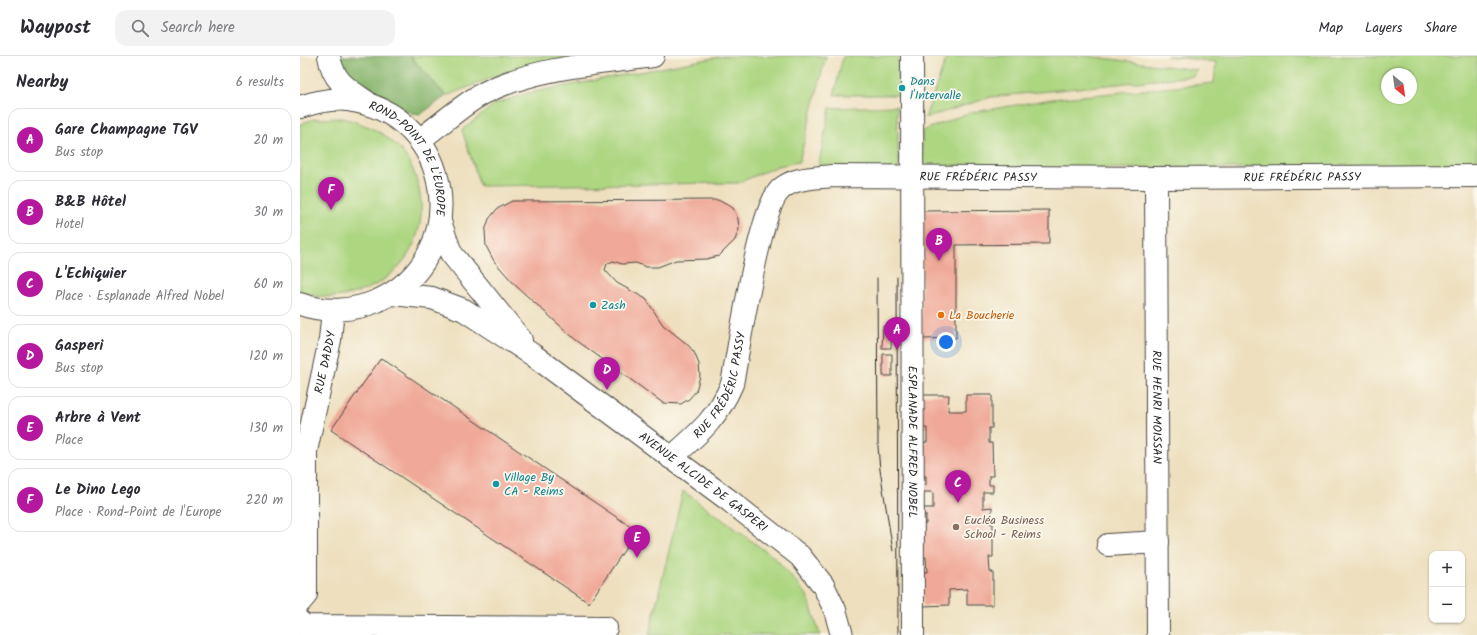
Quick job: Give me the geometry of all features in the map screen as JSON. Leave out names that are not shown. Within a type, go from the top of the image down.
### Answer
[{"type":"street","points":[[329,56],[339,82],[373,106]]},
{"type":"street","points":[[419,140],[482,94],[513,80],[549,72],[653,56]]},
{"type":"street","name":"ESPLANADE ALFRED NOBEL","points":[[912,56],[912,635]]},
{"type":"street","name":"ROND-POINT DE L'EUROPE","points":[[300,106],[321,101],[347,100],[373,106],[399,120],[419,140],[431,159],[438,179],[441,201],[440,222],[431,250],[415,275],[392,294],[364,306],[333,310],[300,304]]},
{"type":"street","name":"RUE FRÉDÉRIC PASSY","points":[[671,458],[703,430],[724,404],[732,384],[757,256],[769,209],[776,193],[782,188],[802,179],[832,176],[1156,178],[1477,176]]},
{"type":"street","name":"RUE HENRI MOISSAN","points":[[1156,178],[1158,635]]},
{"type":"street","name":"AVENUE ALCIDE DE GASPERI","points":[[440,222],[451,253],[534,355]]},
{"type":"street","name":"AVENUE ALCIDE DE GASPERI","points":[[392,294],[432,298],[464,310],[534,355],[671,458],[800,556],[823,585],[835,610],[842,635]]},
{"type":"street","name":"RUE DADDY","points":[[300,602],[306,595],[306,451],[330,340],[333,310]]},
{"type":"street","points":[[1108,545],[1158,542]]},
{"type":"street","points":[[300,622],[304,626],[606,628]]},
{"type":"green space","points":[[338,56],[410,56],[446,96],[421,114],[411,113],[358,83]]},
{"type":"green space","points":[[410,56],[606,56],[506,72],[446,96]]},
{"type":"green space","points":[[724,56],[826,56],[799,162],[778,166],[738,183],[480,186],[462,130],[495,104],[528,93]]},
{"type":"green space","points":[[843,56],[898,56],[899,95],[834,95]]},
{"type":"green space","points":[[947,56],[1087,56],[1197,70],[1194,76],[991,97],[925,118]]},
{"type":"green space","points":[[1167,56],[1477,56],[1477,167],[922,169],[922,131],[968,113],[1052,99],[1214,83],[1216,62]]},
{"type":"green space","points":[[897,106],[899,169],[818,168],[830,108]]},
{"type":"green space","points":[[343,118],[376,131],[388,138],[402,151],[411,166],[417,181],[421,201],[420,220],[416,238],[408,254],[397,268],[383,280],[366,289],[347,295],[336,297],[317,296],[300,291],[300,124],[314,119]]},
{"type":"green space","points":[[683,491],[775,558],[807,595],[820,635],[649,635]]},
{"type":"building","name":"Zash","points":[[718,200],[733,208],[738,219],[739,229],[735,240],[719,256],[706,259],[676,260],[658,267],[646,267],[636,263],[622,264],[613,261],[607,264],[605,270],[617,283],[646,299],[663,325],[687,344],[694,352],[699,364],[700,376],[696,391],[689,399],[681,404],[663,403],[576,340],[516,286],[494,261],[486,246],[485,231],[489,219],[497,209],[512,201]]},
{"type":"building","points":[[1049,210],[1049,244],[956,245],[956,338],[922,339],[922,211]]},
{"type":"building","points":[[883,326],[892,326],[891,348],[882,348]]},
{"type":"building","points":[[883,354],[892,354],[892,376],[883,376]]},
{"type":"building","name":"Village By CA - Reims","points":[[381,358],[637,531],[589,603],[331,430]]},
{"type":"building","points":[[922,395],[949,395],[948,411],[966,411],[966,395],[992,395],[992,428],[989,428],[989,443],[992,443],[993,476],[989,476],[989,485],[993,485],[993,492],[983,492],[983,508],[992,507],[992,515],[989,515],[989,523],[993,524],[993,557],[989,557],[990,572],[993,572],[993,605],[967,605],[967,589],[949,590],[949,605],[923,606],[923,572],[927,572],[926,557],[923,557],[923,523],[926,524],[926,515],[923,515],[923,508],[933,508],[933,492],[923,492],[923,485],[926,485],[926,476],[923,476],[922,443],[927,442],[927,428],[922,428]]},
{"type":"tram line","points":[[897,277],[898,635]]},
{"type":"tram line","points":[[877,278],[878,447],[880,470],[893,551]]},
{"type":"place","name":"Dans l'Intervalle","points":[[902,88]]},
{"type":"place","name":"Le Dino Lego","points":[[331,210]]},
{"type":"place","name":"B&B Hôtel","points":[[939,261]]},
{"type":"place","name":"Zash","points":[[593,305]]},
{"type":"place","name":"La Boucherie","points":[[941,315]]},
{"type":"place","name":"Gare Champagne TGV","points":[[897,350]]},
{"type":"place","name":"Gasperi","points":[[607,390]]},
{"type":"place","name":"Village By CA - Reims","points":[[496,484]]},
{"type":"place","name":"L'Echiquier","points":[[958,503]]},
{"type":"place","name":"Eucléa Business School - Reims","points":[[956,527]]},
{"type":"place","name":"Arbre à Vent","points":[[637,558]]}]
